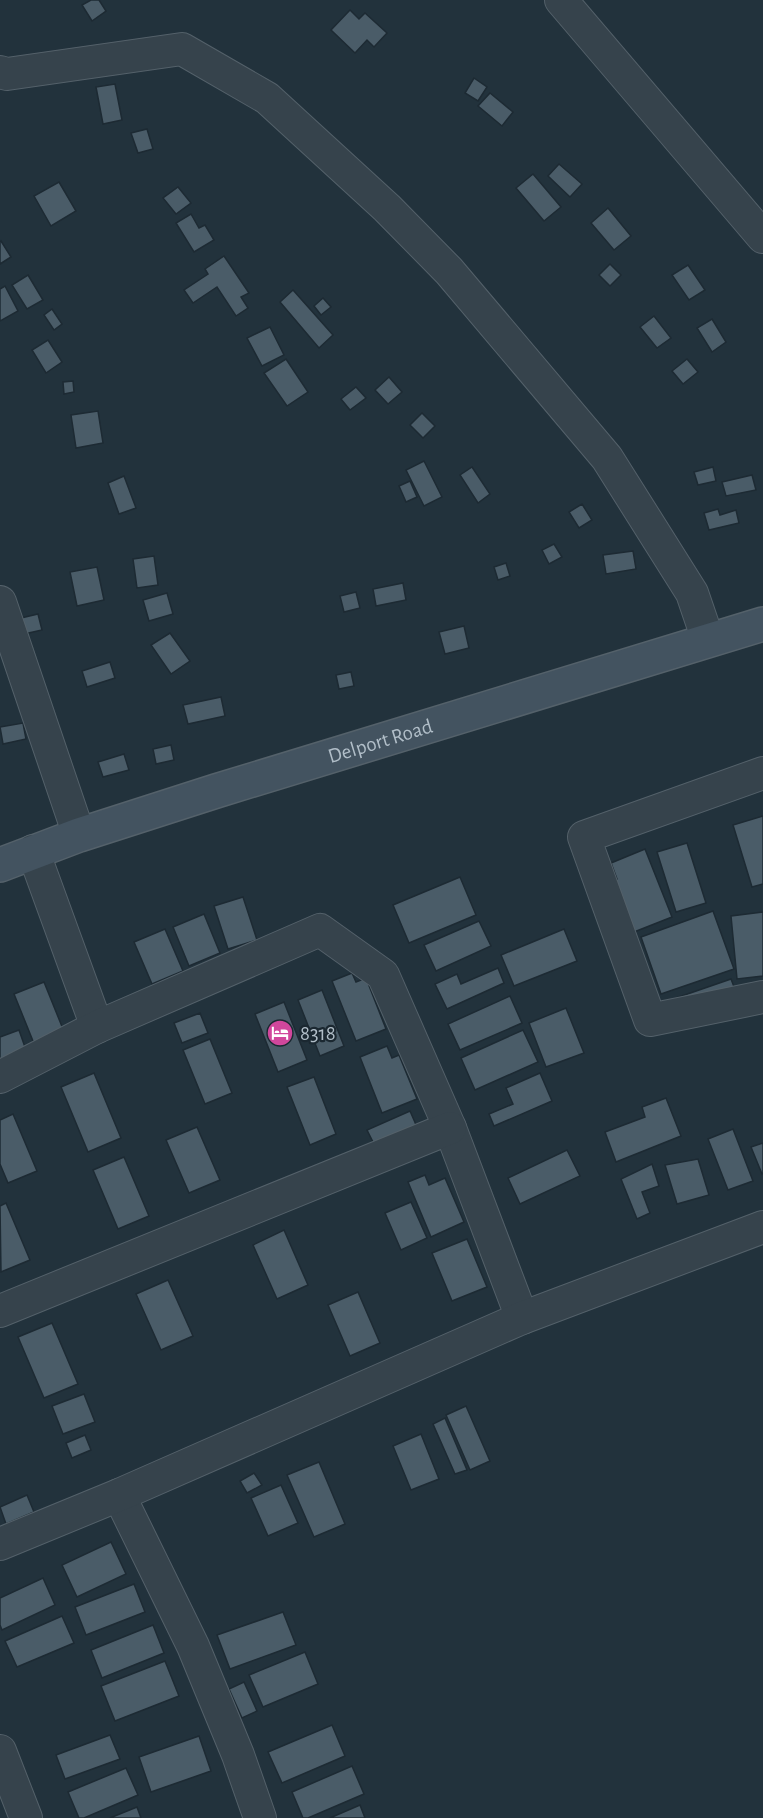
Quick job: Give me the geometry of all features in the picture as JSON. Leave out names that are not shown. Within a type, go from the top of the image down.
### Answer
[{"type":"main road","name":"Delport Road","points":[[0,865],[79,835],[226,787],[763,624]]},
{"type":"street","points":[[561,0],[763,237]]},
{"type":"street","points":[[0,72],[7,74],[182,49],[267,99],[387,208],[449,271],[607,458],[692,593],[708,640]]},
{"type":"street","points":[[0,602],[79,835]]},
{"type":"street","points":[[763,772],[584,837],[650,1020],[763,997]]},
{"type":"street","points":[[33,851],[97,1027]]},
{"type":"street","points":[[0,1077],[97,1027],[320,930],[383,975],[450,1128],[522,1318]]},
{"type":"street","points":[[0,1311],[450,1128]]},
{"type":"street","points":[[0,1544],[522,1318],[763,1227]]},
{"type":"street","points":[[119,1494],[193,1646],[238,1755],[260,1818]]},
{"type":"street","points":[[0,1751],[26,1818]]},
{"type":"building","points":[[91,0],[99,0],[106,11],[92,21],[82,5]]},
{"type":"building","points":[[350,10],[359,19],[365,13],[387,33],[374,47],[367,40],[355,53],[331,30]]},
{"type":"building","points":[[474,78],[487,87],[478,101],[465,93]]},
{"type":"building","points":[[115,84],[122,120],[103,124],[96,87]]},
{"type":"building","points":[[490,93],[513,112],[502,126],[478,106]]},
{"type":"building","points":[[147,129],[153,149],[138,153],[131,133]]},
{"type":"building","points":[[559,164],[582,184],[570,197],[548,176]]},
{"type":"building","points":[[533,174],[561,207],[544,221],[516,188]]},
{"type":"building","points":[[59,182],[76,211],[51,226],[34,196]]},
{"type":"building","points":[[178,187],[191,203],[176,214],[163,198]]},
{"type":"building","points":[[608,208],[631,236],[614,250],[591,223]]},
{"type":"building","points":[[191,214],[199,228],[205,225],[214,240],[194,252],[176,223]]},
{"type":"building","points":[[0,242],[11,257],[0,264]]},
{"type":"building","points":[[224,256],[249,293],[241,297],[248,308],[236,316],[217,287],[193,303],[184,290],[208,274],[205,269]]},
{"type":"building","points":[[610,264],[621,275],[610,286],[599,275]]},
{"type":"building","points":[[688,265],[705,290],[689,300],[672,275]]},
{"type":"building","points":[[28,275],[43,300],[27,309],[12,285]]},
{"type":"building","points":[[5,286],[18,311],[0,321],[0,289]]},
{"type":"building","points":[[293,290],[333,335],[319,348],[280,302]]},
{"type":"building","points":[[323,298],[331,307],[321,315],[314,306]]},
{"type":"building","points":[[52,309],[62,324],[54,330],[44,315]]},
{"type":"building","points":[[654,316],[671,338],[657,348],[640,327]]},
{"type":"building","points":[[712,319],[726,342],[712,352],[697,328]]},
{"type":"building","points":[[270,327],[284,355],[262,366],[247,338]]},
{"type":"building","points":[[48,340],[62,362],[46,373],[32,350]]},
{"type":"building","points":[[286,359],[308,392],[287,406],[264,373]]},
{"type":"building","points":[[687,359],[698,372],[683,384],[672,371]]},
{"type":"building","points":[[389,377],[402,392],[388,404],[375,390]]},
{"type":"building","points":[[73,381],[74,392],[64,394],[63,382]]},
{"type":"building","points":[[356,387],[366,398],[350,410],[341,399]]},
{"type":"building","points":[[98,411],[103,443],[76,448],[71,415]]},
{"type":"building","points":[[422,413],[435,426],[423,438],[410,425]]},
{"type":"building","points":[[424,461],[442,497],[424,506],[406,470]]},
{"type":"building","points":[[472,467],[490,494],[478,503],[460,475]]},
{"type":"building","points":[[713,467],[716,481],[698,485],[694,472]]},
{"type":"building","points":[[752,475],[756,490],[726,496],[722,482]]},
{"type":"building","points":[[124,476],[136,508],[119,514],[108,483]]},
{"type":"building","points":[[410,481],[417,497],[406,502],[399,486]]},
{"type":"building","points":[[582,504],[592,520],[579,528],[569,512]]},
{"type":"building","points":[[718,509],[720,515],[736,510],[739,523],[709,530],[704,513]]},
{"type":"building","points":[[554,544],[562,557],[549,564],[542,550]]},
{"type":"building","points":[[633,551],[636,569],[606,574],[603,555]]},
{"type":"building","points":[[154,556],[158,585],[137,588],[133,559]]},
{"type":"building","points":[[506,563],[510,576],[498,580],[494,567]]},
{"type":"building","points":[[97,567],[104,600],[77,606],[70,572]]},
{"type":"building","points":[[403,583],[406,600],[376,606],[373,589]]},
{"type":"building","points":[[356,592],[360,608],[344,612],[340,596]]},
{"type":"building","points":[[167,593],[173,614],[149,621],[143,600]]},
{"type":"building","points":[[38,614],[42,630],[24,634],[21,618]]},
{"type":"building","points":[[464,626],[469,648],[445,654],[439,632]]},
{"type":"building","points":[[170,633],[190,661],[171,674],[151,645]]},
{"type":"building","points":[[110,662],[115,678],[87,687],[82,671]]},
{"type":"building","points":[[351,672],[354,686],[339,689],[336,675]]},
{"type":"building","points":[[221,697],[225,716],[188,724],[183,705]]},
{"type":"building","points":[[23,723],[26,739],[3,744],[0,727]]},
{"type":"building","points":[[171,745],[174,760],[156,764],[153,749]]},
{"type":"building","points":[[124,754],[129,770],[103,777],[98,762]]},
{"type":"building","points":[[763,816],[763,884],[752,887],[733,825]]},
{"type":"building","points":[[687,843],[706,903],[676,912],[657,852]]},
{"type":"building","points":[[645,849],[672,917],[634,932],[608,883],[617,879],[611,863]]},
{"type":"building","points":[[460,877],[476,915],[409,943],[393,905]]},
{"type":"building","points":[[243,897],[257,940],[228,949],[214,906]]},
{"type":"building","points":[[713,911],[734,969],[661,994],[641,937]]},
{"type":"building","points":[[763,912],[763,976],[737,979],[731,916]]},
{"type":"building","points":[[204,914],[220,953],[189,966],[173,927]]},
{"type":"building","points":[[479,921],[491,946],[436,971],[424,945]]},
{"type":"building","points":[[165,929],[183,971],[152,984],[134,942]]},
{"type":"building","points":[[564,929],[577,961],[514,986],[501,955]]},
{"type":"building","points":[[498,968],[504,983],[447,1009],[435,984],[457,974],[461,984]]},
{"type":"building","points":[[352,973],[356,982],[366,978],[386,1029],[356,1041],[332,981]]},
{"type":"building","points":[[731,979],[736,992],[673,999]]},
{"type":"building","points":[[44,982],[65,1034],[35,1046],[14,994]]},
{"type":"building","points":[[322,990],[344,1046],[320,1056],[298,1000]]},
{"type":"building","points":[[510,996],[522,1023],[460,1050],[448,1024]]},
{"type":"building","points":[[284,1002],[307,1060],[278,1072],[255,1014]]},
{"type":"building","points":[[566,1008],[584,1053],[546,1067],[529,1023]]},
{"type":"building","points":[[200,1013],[208,1033],[182,1043],[174,1023]]},
{"type":"building","points":[[19,1030],[26,1050],[0,1059],[0,1037]]},
{"type":"building","points":[[523,1030],[538,1062],[475,1090],[461,1058]]},
{"type":"building","points":[[210,1039],[232,1093],[205,1104],[183,1050]]},
{"type":"building","points":[[387,1046],[392,1058],[399,1055],[417,1099],[382,1113],[360,1057]]},
{"type":"building","points":[[94,1073],[121,1138],[88,1152],[61,1087]]},
{"type":"building","points":[[540,1073],[552,1101],[494,1126],[489,1114],[513,1104],[506,1088]]},
{"type":"building","points":[[314,1077],[336,1134],[310,1145],[287,1087]]},
{"type":"building","points":[[666,1098],[681,1136],[616,1162],[605,1132],[645,1117],[642,1107]]},
{"type":"building","points":[[410,1111],[417,1127],[375,1146],[367,1130]]},
{"type":"building","points":[[13,1114],[37,1171],[8,1183],[0,1164],[0,1120]]},
{"type":"building","points":[[197,1127],[220,1180],[189,1193],[166,1140]]},
{"type":"building","points":[[733,1129],[753,1181],[728,1190],[708,1139]]},
{"type":"building","points":[[763,1143],[763,1173],[762,1174],[751,1147]]},
{"type":"building","points":[[567,1150],[580,1176],[520,1204],[508,1178]]},
{"type":"building","points":[[124,1157],[149,1216],[118,1229],[93,1170]]},
{"type":"building","points":[[698,1159],[709,1195],[677,1204],[665,1165]]},
{"type":"building","points":[[652,1164],[659,1186],[642,1192],[650,1213],[637,1219],[621,1179]]},
{"type":"building","points":[[425,1175],[429,1185],[445,1178],[464,1222],[431,1237],[408,1182]]},
{"type":"building","points":[[411,1202],[427,1238],[401,1250],[385,1213]]},
{"type":"building","points":[[6,1203],[30,1260],[1,1272],[0,1206]]},
{"type":"building","points":[[284,1230],[308,1285],[277,1299],[253,1245]]},
{"type":"building","points":[[467,1239],[487,1287],[452,1301],[432,1253]]},
{"type":"building","points":[[168,1280],[193,1336],[161,1350],[136,1294]]},
{"type":"building","points":[[358,1292],[380,1343],[350,1356],[328,1305]]},
{"type":"building","points":[[52,1323],[78,1384],[44,1398],[18,1337]]},
{"type":"building","points":[[84,1394],[95,1422],[63,1434],[52,1406]]},
{"type":"building","points":[[466,1406],[490,1461],[470,1470],[446,1415]]},
{"type":"building","points":[[445,1418],[467,1470],[455,1474],[433,1424]]},
{"type":"building","points":[[421,1434],[439,1479],[411,1490],[393,1446]]},
{"type":"building","points":[[85,1435],[91,1450],[72,1458],[66,1443]]},
{"type":"building","points":[[319,1462],[345,1524],[314,1537],[287,1475]]},
{"type":"building","points":[[254,1473],[262,1485],[247,1493],[240,1481]]},
{"type":"building","points":[[281,1485],[298,1523],[268,1536],[251,1498]]},
{"type":"building","points":[[27,1495],[34,1512],[6,1524],[0,1507]]},
{"type":"building","points":[[111,1542],[126,1574],[77,1597],[62,1565]]},
{"type":"building","points":[[43,1578],[55,1605],[2,1630],[0,1598]]},
{"type":"building","points":[[134,1584],[145,1612],[86,1635],[75,1607]]},
{"type":"building","points":[[283,1612],[296,1645],[230,1669],[217,1635]]},
{"type":"building","points":[[62,1616],[74,1643],[17,1667],[5,1641]]},
{"type":"building","points":[[153,1625],[164,1653],[102,1678],[91,1650]]},
{"type":"building","points":[[305,1652],[318,1684],[263,1707],[249,1675]]},
{"type":"building","points":[[165,1661],[179,1696],[115,1721],[101,1686]]},
{"type":"building","points":[[244,1682],[257,1711],[242,1718],[229,1689]]},
{"type":"building","points":[[332,1725],[345,1756],[282,1783],[268,1752]]},
{"type":"building","points":[[110,1735],[120,1759],[65,1779],[56,1755]]},
{"type":"building","points":[[199,1736],[211,1771],[151,1792],[139,1757]]},
{"type":"building","points":[[352,1766],[364,1794],[308,1818],[303,1818],[292,1792]]},
{"type":"building","points":[[126,1768],[138,1795],[84,1818],[79,1818],[68,1792]]},
{"type":"building","points":[[360,1805],[365,1818],[330,1818]]},
{"type":"building","points":[[137,1807],[141,1818],[110,1818]]},
{"type":"place","name":"8318","points":[[280,1033]]}]
